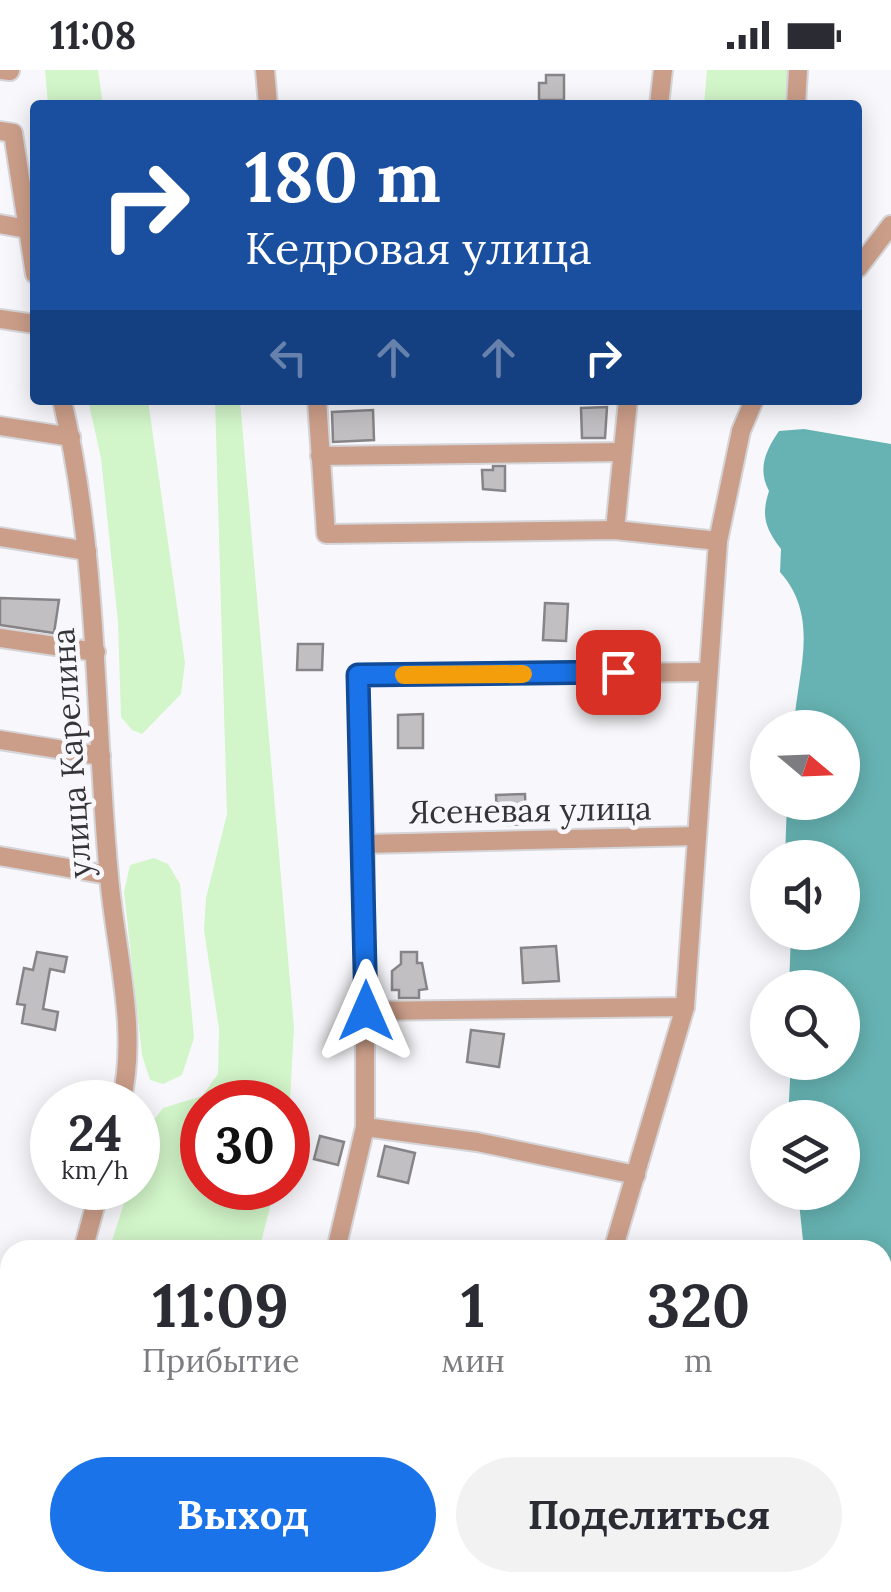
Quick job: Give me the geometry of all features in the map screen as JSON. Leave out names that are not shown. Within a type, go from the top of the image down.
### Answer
[{"type":"street","points":[[2,70],[10,71]]},
{"type":"street","points":[[264,70],[267,100]]},
{"type":"street","points":[[660,100],[663,70]]},
{"type":"street","points":[[796,100],[798,70]]},
{"type":"street","points":[[7,132],[30,245]]},
{"type":"street","points":[[0,224],[27,228]]},
{"type":"street","points":[[862,263],[891,225]]},
{"type":"street","points":[[0,319],[30,323]]},
{"type":"street","name":"улица Карелина","points":[[63,405],[87,551],[96,652],[108,875],[130,1063],[119,1080]]},
{"type":"street","points":[[317,405],[326,534],[615,530],[718,541]]},
{"type":"street","points":[[615,530],[627,405]]},
{"type":"street","points":[[616,1240],[685,1007],[718,541],[741,431],[752,405]]},
{"type":"street","points":[[0,426],[71,438]]},
{"type":"street","points":[[320,456],[622,452]]},
{"type":"street","points":[[0,537],[87,551]]},
{"type":"street","points":[[0,638],[96,652]]},
{"type":"street","points":[[338,1240],[365,1127],[365,844],[358,675],[708,672]]},
{"type":"street","points":[[0,740],[102,756]]},
{"type":"street","name":"Ясеневая улица","points":[[365,844],[697,836]]},
{"type":"street","points":[[0,856],[108,875]]},
{"type":"street","points":[[366,1011],[685,1007]]},
{"type":"street","points":[[365,1127],[477,1142],[636,1176]]},
{"type":"street","points":[[86,1240],[94,1210]]},
{"type":"green space","points":[[45,70],[98,70],[102,100],[48,100]]},
{"type":"green space","points":[[707,70],[803,70],[800,100],[704,100]]},
{"type":"green space","points":[[89,405],[149,405],[185,663],[181,694],[142,734],[132,730],[121,717],[118,622],[101,458]]},
{"type":"green space","points":[[215,405],[240,405],[294,1028],[291,1080],[214,1080],[218,1074],[219,1029],[204,930],[206,898],[227,814]]},
{"type":"green space","points":[[154,858],[168,864],[180,884],[194,1038],[182,1075],[163,1084],[150,1080],[142,1055],[124,892],[130,865]]},
{"type":"green space","points":[[180,1103],[180,1210],[269,1210],[262,1240],[112,1240],[122,1210],[160,1210],[163,1108]]},
{"type":"water","points":[[804,429],[891,444],[891,1240],[803,1240],[800,1210],[860,1210],[860,1100],[789,1100],[790,1080],[860,1080],[860,970],[790,970],[790,950],[860,950],[860,840],[786,840],[786,820],[860,820],[860,710],[796,710],[803,627],[800,608],[780,572],[781,549],[765,515],[769,491],[763,467],[779,431]]},
{"type":"building","points":[[546,75],[564,75],[564,100],[539,100],[539,83],[546,83]]},
{"type":"building","points":[[607,407],[605,438],[582,438],[581,408]]},
{"type":"building","points":[[373,410],[374,440],[333,442],[332,412]]},
{"type":"building","points":[[493,466],[505,466],[505,491],[483,489],[482,470],[493,470]]},
{"type":"building","points":[[0,598],[59,600],[54,633],[0,625]]},
{"type":"building","points":[[545,603],[568,604],[566,641],[543,640]]},
{"type":"building","points":[[298,644],[323,644],[322,670],[297,670]]},
{"type":"building","points":[[423,714],[423,748],[398,748],[398,715]]},
{"type":"building","points":[[525,794],[526,824],[508,825],[507,818],[497,819],[496,795]]},
{"type":"building","points":[[556,946],[559,981],[523,983],[521,948]]},
{"type":"building","points":[[37,952],[67,957],[64,972],[50,969],[43,1009],[58,1012],[55,1030],[22,1023],[25,1005],[17,1004],[24,968],[33,970]]},
{"type":"building","points":[[401,952],[417,952],[417,963],[422,963],[427,989],[419,990],[419,998],[399,998],[399,990],[392,990],[392,971],[401,964]]},
{"type":"building","points":[[471,1030],[504,1034],[499,1067],[467,1062]]},
{"type":"building","points":[[320,1136],[344,1142],[338,1165],[314,1159]]},
{"type":"building","points":[[385,1146],[415,1153],[408,1183],[378,1176]]},
{"type":"slow traffic","points":[[404,675],[523,674]]},
{"type":"route","points":[[366,1011],[358,675],[618,672]]}]
